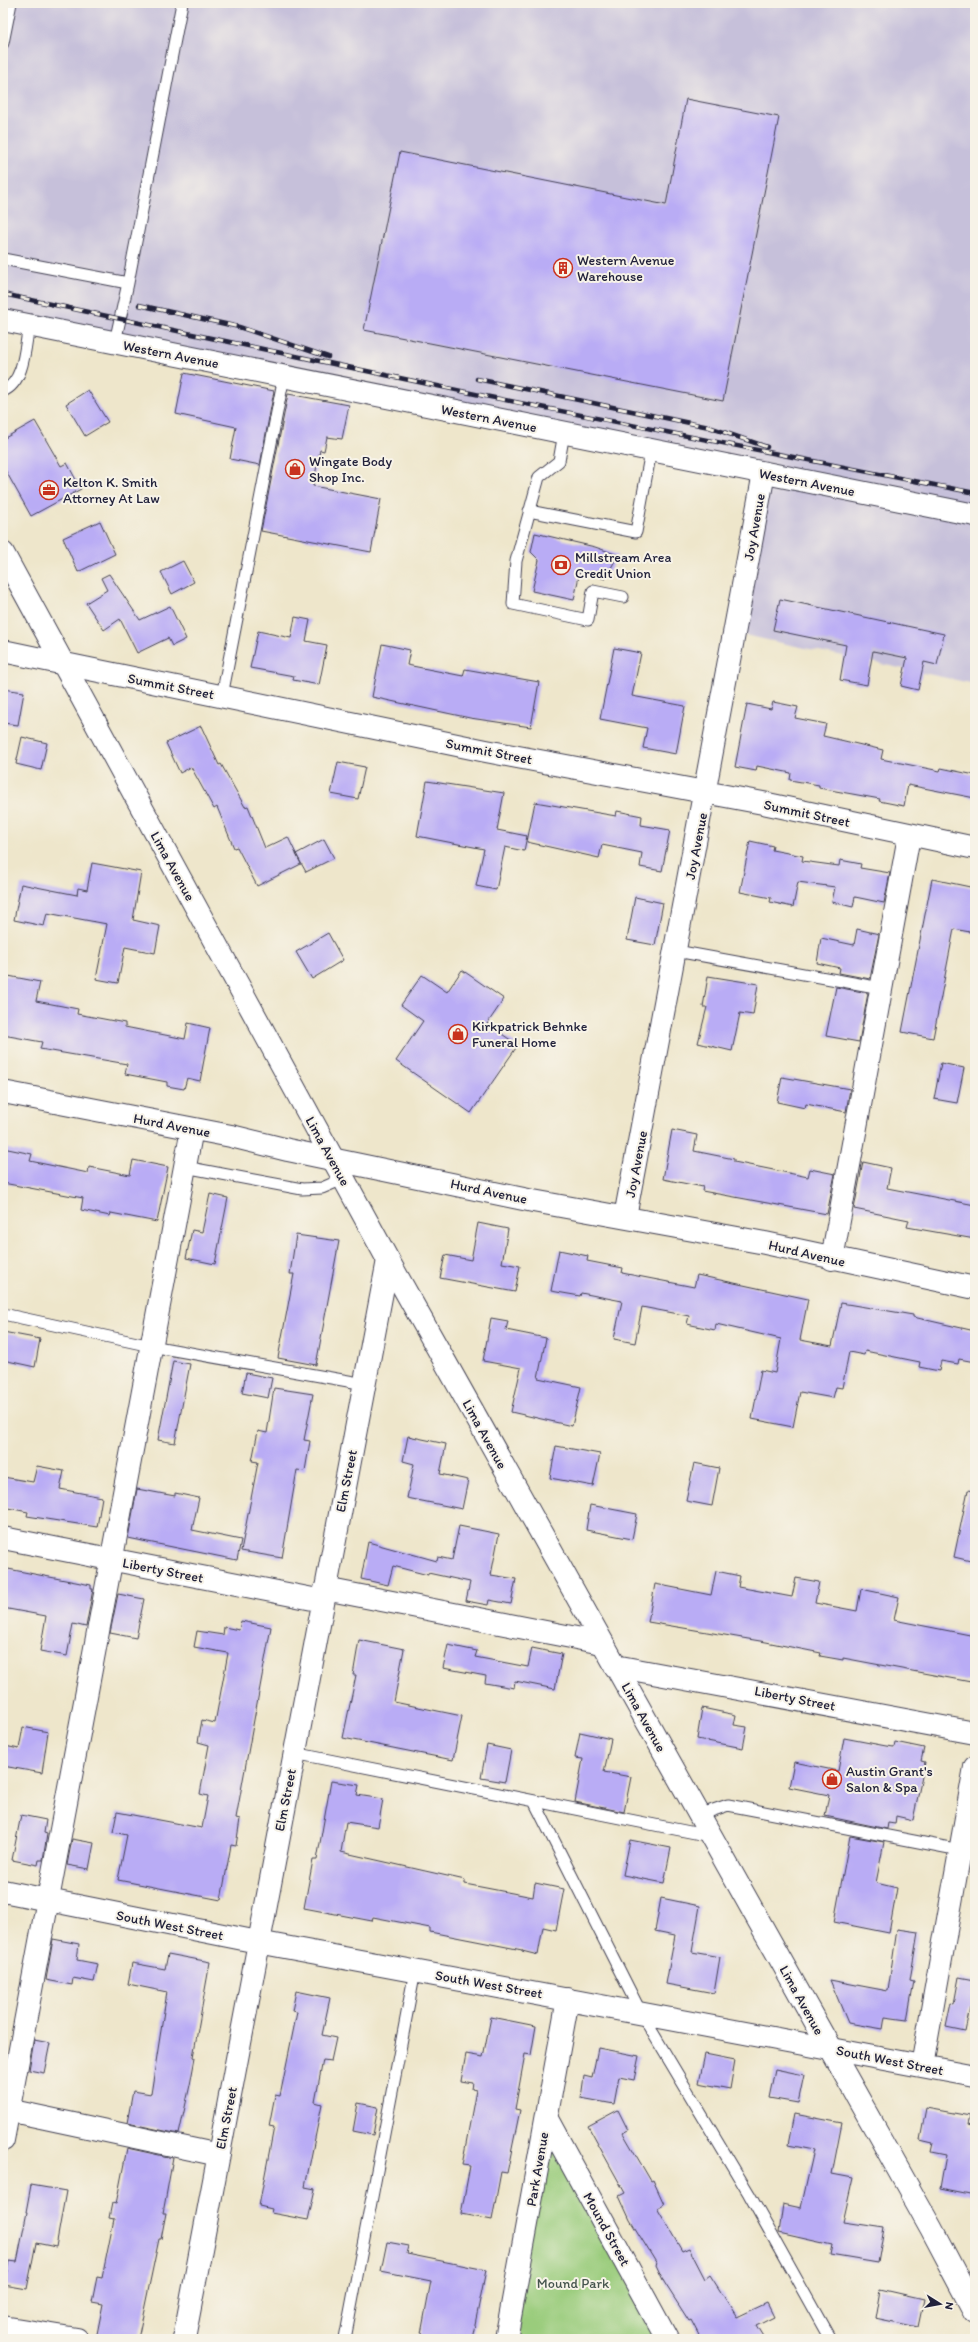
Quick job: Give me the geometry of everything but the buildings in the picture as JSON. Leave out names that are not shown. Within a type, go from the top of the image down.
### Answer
[{"type":"street","name":"Western Avenue","points":[[3,320],[975,515]]},
{"type":"street","name":"Joy Avenue","points":[[625,1217],[706,792],[764,473]]},
{"type":"street","name":"Lima Avenue","points":[[3,553],[65,664],[343,1179],[828,2048],[931,2228],[975,2311]]},
{"type":"street","name":"Summit Street","points":[[3,651],[486,750],[706,792],[909,836],[975,848]]},
{"type":"street","points":[[832,1259],[909,836]]},
{"type":"street","name":"Hurd Avenue","points":[[3,1092],[192,1128],[332,1159],[765,1243],[832,1259],[975,1288]]},
{"type":"street","points":[[3,2140],[6,2109],[48,1900],[192,1128]]},
{"type":"street","name":"Elm Street","points":[[184,2339],[388,1260]]},
{"type":"street","name":"Liberty Street","points":[[3,1538],[111,1560],[602,1643]]},
{"type":"street","name":"Liberty Street","points":[[616,1666],[975,1733]]},
{"type":"street","points":[[922,2066],[966,1846],[975,1767]]},
{"type":"street","name":"South West Street","points":[[3,1891],[258,1942],[641,2012],[975,2076]]},
{"type":"street","name":"Park Avenue","points":[[506,2339],[568,1999]]},
{"type":"street","points":[[6,2109],[219,2155]]},
{"type":"street","name":"Mound Street","points":[[547,2119],[667,2339]]},
{"type":"street","points":[[3,2327],[77,2339]]},
{"type":"lane","points":[[3,42],[11,3]]},
{"type":"lane","points":[[115,342],[128,283],[182,3]]},
{"type":"lane","points":[[3,258],[128,283]]},
{"type":"lane","points":[[3,391],[7,389],[19,374],[29,325]]},
{"type":"lane","points":[[222,696],[284,376]]},
{"type":"lane","points":[[564,433],[559,461],[539,477],[516,562],[513,604],[588,620],[593,591],[624,597]]},
{"type":"lane","points":[[529,512],[636,532],[651,451]]},
{"type":"lane","points":[[676,951],[881,988]]},
{"type":"lane","points":[[185,1167],[302,1189],[322,1188],[343,1179]]},
{"type":"lane","points":[[3,1314],[151,1346],[364,1384]]},
{"type":"lane","points":[[294,1753],[710,1836]]},
{"type":"lane","points":[[534,1801],[641,2012],[749,2194],[830,2339]]},
{"type":"lane","points":[[699,1815],[728,1805],[966,1846]]},
{"type":"lane","points":[[345,2339],[415,1971]]},
{"type":"shaded area","points":[[3,3],[975,3],[975,684],[735,633],[764,474],[3,320]]},
{"type":"green space","name":"Mound Park","points":[[547,2119],[667,2339],[506,2339]]},
{"type":"railway","points":[[3,294],[480,395],[975,493]]},
{"type":"railway","points":[[139,305],[239,327],[328,357]]},
{"type":"railway","points":[[477,379],[709,427],[767,447]]},
{"type":"place","name":"Western Avenue Warehouse","points":[[563,268]]},
{"type":"place","name":"Wingate Body Shop Inc.","points":[[295,469]]},
{"type":"place","name":"Kelton K. Smith Attorney At Law","points":[[49,490]]},
{"type":"place","name":"Millstream Area Credit Union","points":[[561,565]]},
{"type":"place","name":"Kirkpatrick Behnke Funeral Home","points":[[458,1034]]},
{"type":"place","name":"Austin Grant's Salon & Spa","points":[[832,1779]]}]
